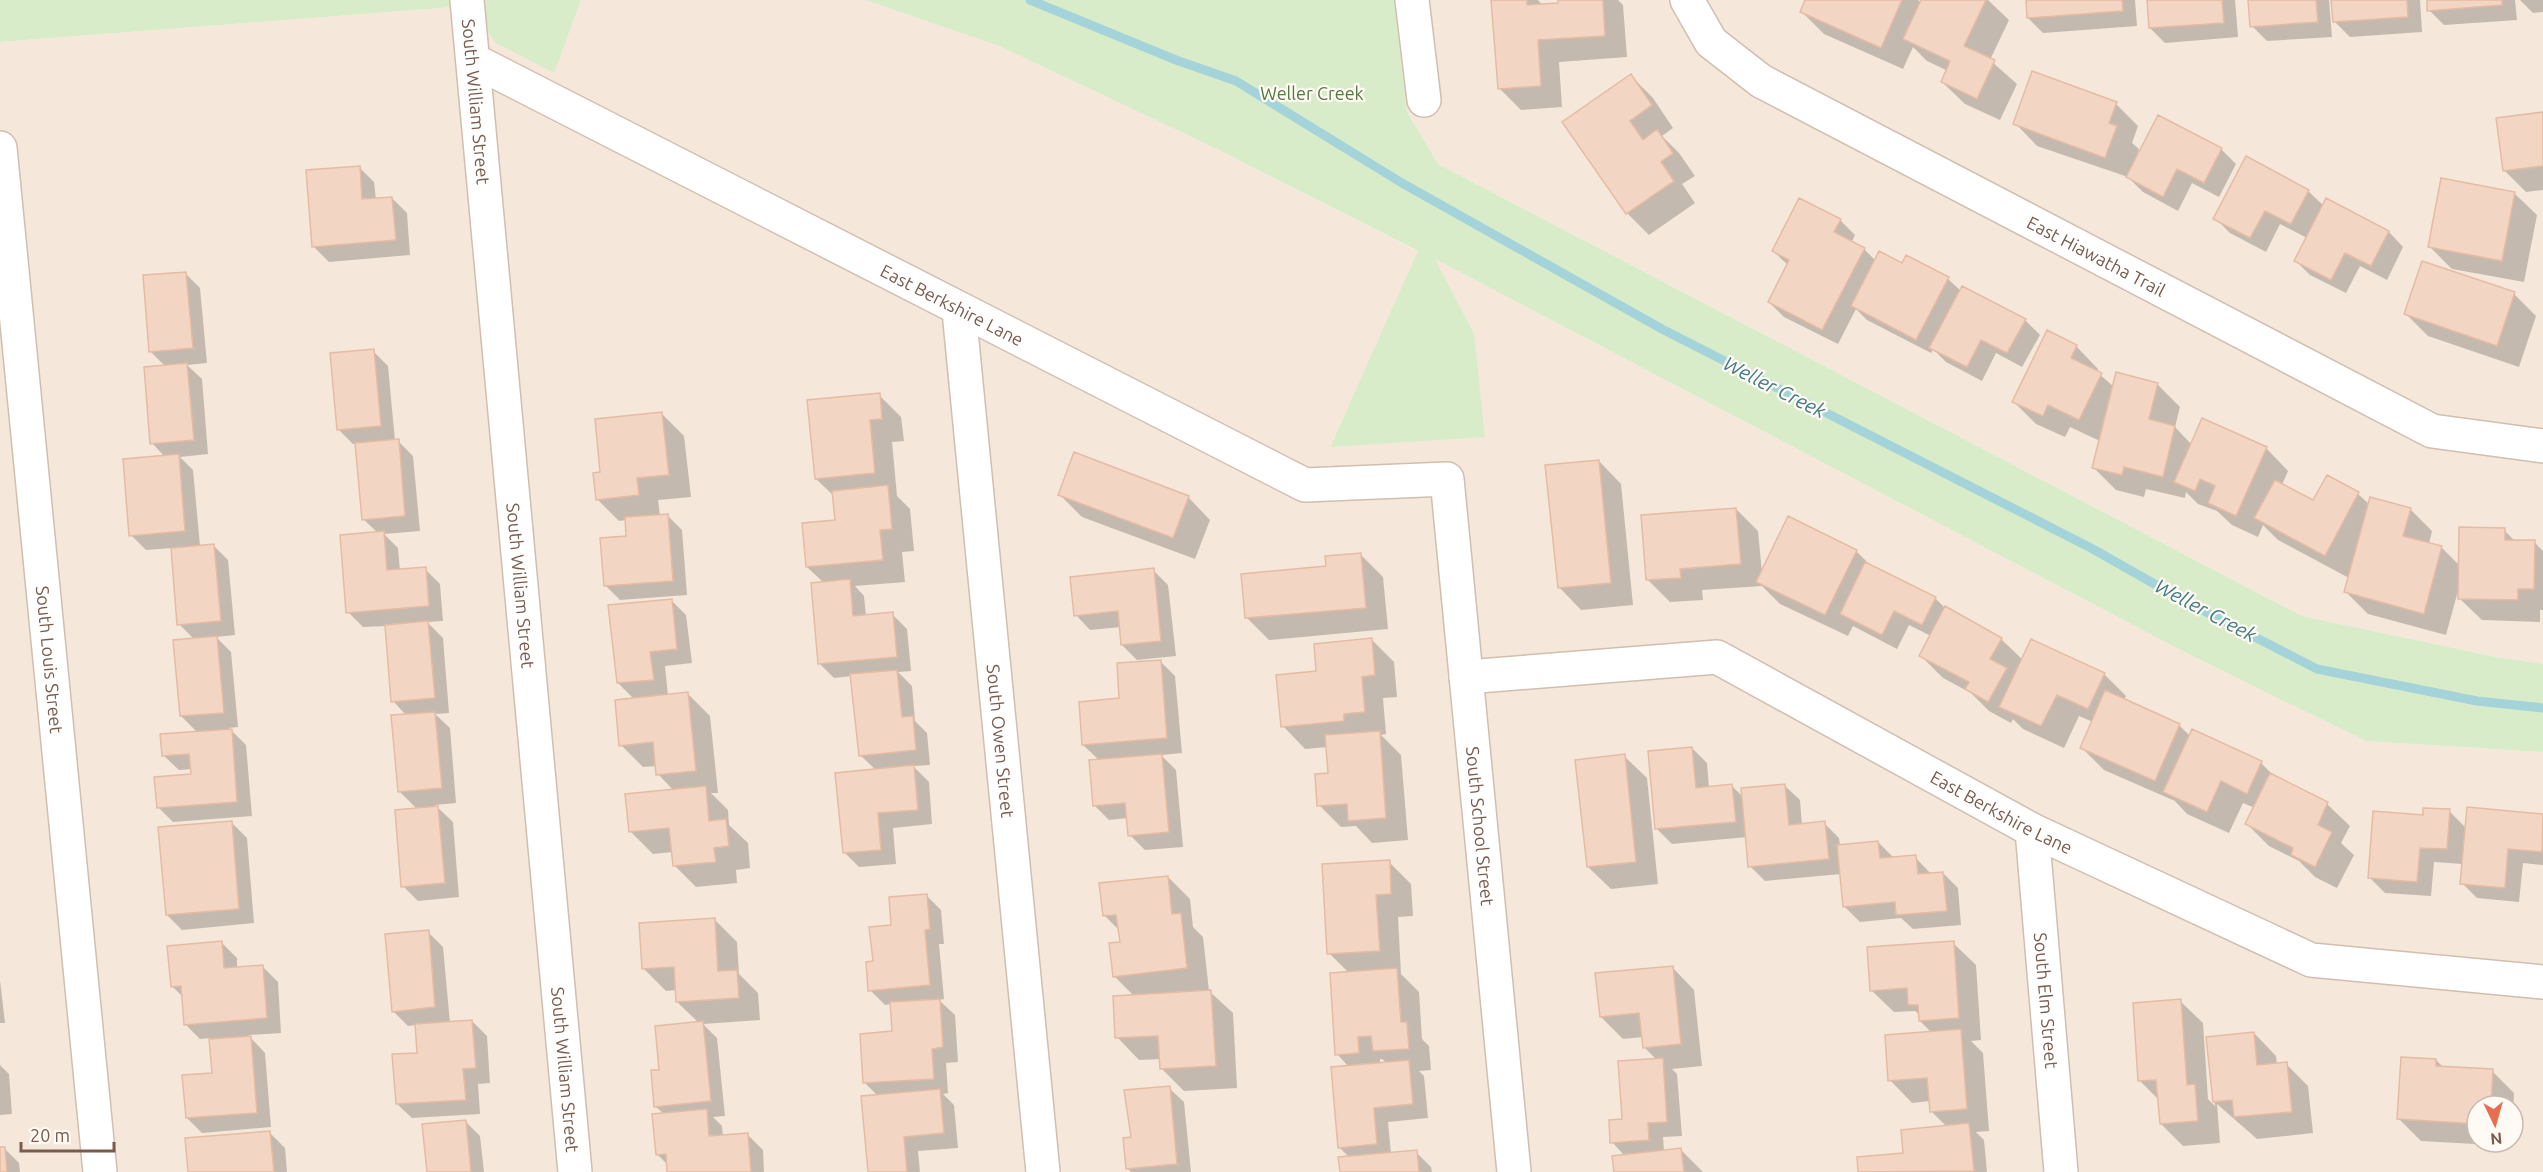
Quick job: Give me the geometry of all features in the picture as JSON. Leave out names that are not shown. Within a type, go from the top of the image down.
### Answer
[{"type":"street","name":"South William Street","points":[[467,0],[575,1172]]},
{"type":"street","points":[[1412,0],[1424,100]]},
{"type":"street","name":"East Hiawatha Trail","points":[[1687,0],[1712,42],[1761,81],[2389,409],[2432,431],[2543,446]]},
{"type":"street","name":"East Berkshire Lane","points":[[473,60],[959,311],[1305,485],[1447,479]]},
{"type":"street","name":"South Louis Street","points":[[0,148],[100,1172]]},
{"type":"street","name":"South Owen Street","points":[[959,311],[1043,1172]]},
{"type":"street","name":"South School Street","points":[[1447,479],[1514,1172]]},
{"type":"street","name":"East Berkshire Lane","points":[[1466,677],[1717,657],[2031,830],[2311,960],[2543,982]]},
{"type":"street","name":"South Elm Street","points":[[2031,830],[2061,1172]]},
{"type":"shaded area","points":[[581,0],[865,0],[999,46],[1219,150],[1419,252],[1330,446],[1474,334],[1433,258],[2192,656],[2366,741],[2543,752],[2543,1172],[0,1172],[0,42],[480,5],[553,73]]},
{"type":"shaded area","points":[[1394,0],[2543,0],[2543,664],[2496,657],[2302,616],[1438,164],[1407,112]]},
{"type":"green space","points":[[0,0],[581,0],[554,73],[496,43],[487,31],[480,5],[0,42]]},
{"type":"green space","name":"Weller Creek","points":[[865,0],[1394,0],[1407,112],[1438,164],[2302,616],[2496,657],[2543,664],[2543,752],[2366,741],[2192,656],[1435,259],[1474,334],[1485,437],[1330,447],[1418,251],[1219,150],[999,46]]},
{"type":"building","points":[[1491,0],[1527,0],[1527,5],[1558,3],[1558,0],[1603,0],[1605,36],[1538,40],[1541,86],[1498,89]]},
{"type":"building","points":[[1805,0],[1902,0],[1881,48],[1800,12]]},
{"type":"building","points":[[1921,0],[1986,0],[1964,46],[1995,60],[1977,99],[1941,82],[1950,61],[1903,39]]},
{"type":"building","points":[[2026,0],[2122,0],[2123,11],[2027,18]]},
{"type":"building","points":[[2147,0],[2222,0],[2224,23],[2149,28]]},
{"type":"building","points":[[2248,0],[2316,0],[2318,22],[2250,27]]},
{"type":"building","points":[[2331,0],[2407,0],[2408,17],[2333,22]]},
{"type":"building","points":[[2427,0],[2502,0],[2502,5],[2427,11]]},
{"type":"building","points":[[2032,71],[2117,102],[2109,123],[2117,126],[2105,158],[2013,124]]},
{"type":"building","points":[[1631,74],[1652,105],[1630,121],[1643,140],[1657,129],[1673,153],[1661,162],[1674,181],[1626,214],[1562,122]]},
{"type":"building","points":[[2543,112],[2543,166],[2503,171],[2496,118]]},
{"type":"building","points":[[2158,115],[2222,148],[2204,183],[2177,169],[2163,197],[2126,177]]},
{"type":"building","points":[[2246,156],[2309,190],[2291,224],[2265,211],[2250,238],[2213,219]]},
{"type":"building","points":[[360,166],[362,199],[392,197],[396,240],[312,247],[306,170]]},
{"type":"building","points":[[2441,178],[2515,192],[2502,261],[2428,247]]},
{"type":"building","points":[[1799,198],[1841,219],[1834,232],[1865,248],[1822,330],[1768,302],[1789,260],[1772,251]]},
{"type":"building","points":[[2326,198],[2389,231],[2371,266],[2345,253],[2331,280],[2294,261]]},
{"type":"building","points":[[1879,251],[1902,263],[1906,255],[1949,277],[1916,340],[1851,306]]},
{"type":"building","points":[[2422,261],[2515,292],[2497,346],[2404,314]]},
{"type":"building","points":[[186,272],[193,348],[149,352],[143,275]]},
{"type":"building","points":[[1962,286],[2026,319],[2007,353],[1981,340],[1967,367],[1929,348]]},
{"type":"building","points":[[2047,330],[2077,345],[2071,358],[2102,373],[2079,420],[2048,405],[2043,416],[2012,402]]},
{"type":"building","points":[[374,349],[381,426],[337,430],[330,353]]},
{"type":"building","points":[[187,363],[194,440],[150,444],[144,367]]},
{"type":"building","points":[[2116,372],[2158,383],[2149,419],[2175,426],[2163,477],[2124,467],[2122,475],[2092,468]]},
{"type":"building","points":[[880,393],[882,419],[870,420],[875,473],[815,479],[807,400]]},
{"type":"building","points":[[662,412],[669,475],[637,478],[639,495],[596,500],[593,473],[600,472],[595,419]]},
{"type":"building","points":[[2202,418],[2267,447],[2236,516],[2208,503],[2215,486],[2200,479],[2195,491],[2174,482]]},
{"type":"building","points":[[399,439],[405,516],[362,520],[355,443]]},
{"type":"building","points":[[1074,452],[1189,496],[1173,538],[1058,495]]},
{"type":"building","points":[[179,454],[185,531],[129,536],[123,459]]},
{"type":"building","points":[[1599,460],[1611,583],[1558,588],[1545,465]]},
{"type":"building","points":[[2327,475],[2359,492],[2325,556],[2254,518],[2275,480],[2313,500]]},
{"type":"building","points":[[888,485],[892,529],[880,530],[883,560],[806,567],[802,523],[835,520],[832,491]]},
{"type":"building","points":[[2370,497],[2411,508],[2403,536],[2442,546],[2424,614],[2344,592]]},
{"type":"building","points":[[1736,508],[1741,564],[1680,569],[1681,578],[1646,580],[1641,515]]},
{"type":"building","points":[[668,514],[673,581],[604,586],[600,538],[626,536],[625,517]]},
{"type":"building","points":[[1788,516],[1857,550],[1825,615],[1756,582]]},
{"type":"building","points":[[2459,527],[2505,528],[2505,540],[2535,540],[2534,589],[2518,589],[2518,600],[2458,599]]},
{"type":"building","points":[[384,531],[387,570],[426,567],[429,606],[346,613],[340,535]]},
{"type":"building","points":[[214,544],[221,621],[177,625],[171,548]]},
{"type":"building","points":[[1361,553],[1366,608],[1245,618],[1241,574],[1326,566],[1325,556]]},
{"type":"building","points":[[1865,562],[1936,597],[1922,625],[1894,611],[1882,635],[1840,614]]},
{"type":"building","points":[[1154,568],[1161,641],[1121,645],[1118,611],[1074,616],[1070,577]]},
{"type":"building","points":[[850,579],[853,616],[893,612],[897,657],[818,664],[811,583]]},
{"type":"building","points":[[672,599],[677,649],[650,652],[654,680],[617,683],[608,605]]},
{"type":"building","points":[[1945,606],[2002,638],[1990,659],[2007,668],[1988,702],[1965,689],[1969,682],[1919,656]]},
{"type":"building","points":[[428,621],[435,698],[391,702],[385,625]]},
{"type":"building","points":[[217,636],[224,713],[180,716],[173,640]]},
{"type":"building","points":[[1372,638],[1375,675],[1362,677],[1365,712],[1344,714],[1344,721],[1281,727],[1276,675],[1316,671],[1314,644]]},
{"type":"building","points":[[2031,639],[2105,673],[2088,709],[2057,695],[2041,726],[1999,707]]},
{"type":"building","points":[[1161,660],[1167,738],[1082,745],[1079,702],[1119,698],[1117,663]]},
{"type":"building","points":[[897,670],[902,717],[913,716],[916,750],[859,756],[850,674]]},
{"type":"building","points":[[2105,690],[2180,724],[2155,781],[2080,748]]},
{"type":"building","points":[[688,692],[696,771],[656,775],[653,742],[619,746],[615,700]]},
{"type":"building","points":[[435,712],[442,788],[398,792],[391,715]]},
{"type":"building","points":[[232,729],[237,802],[157,808],[154,777],[191,774],[189,754],[162,756],[160,734]]},
{"type":"building","points":[[2192,729],[2262,761],[2247,794],[2221,781],[2207,812],[2163,792]]},
{"type":"building","points":[[1380,731],[1386,818],[1348,821],[1347,804],[1317,806],[1315,774],[1328,773],[1325,735]]},
{"type":"building","points":[[1692,747],[1696,788],[1732,784],[1736,822],[1655,829],[1648,751]]},
{"type":"building","points":[[1162,754],[1169,832],[1128,836],[1125,803],[1093,806],[1089,760]]},
{"type":"building","points":[[1625,754],[1636,862],[1587,867],[1575,760]]},
{"type":"building","points":[[914,765],[918,810],[878,813],[881,850],[843,853],[835,773]]},
{"type":"building","points":[[2270,773],[2328,802],[2318,825],[2332,832],[2315,867],[2291,855],[2293,848],[2245,824]]},
{"type":"building","points":[[1785,784],[1789,825],[1825,821],[1829,859],[1748,867],[1741,788]]},
{"type":"building","points":[[706,786],[709,821],[726,819],[729,846],[714,848],[716,862],[673,866],[669,828],[629,832],[625,794]]},
{"type":"building","points":[[438,806],[445,883],[401,887],[395,810]]},
{"type":"building","points":[[2467,807],[2543,814],[2542,852],[2508,849],[2505,888],[2460,884]]},
{"type":"building","points":[[2423,808],[2450,809],[2447,849],[2420,848],[2417,882],[2368,878],[2373,811],[2423,815]]},
{"type":"building","points":[[232,821],[239,909],[166,915],[158,827]]},
{"type":"building","points":[[1878,841],[1880,858],[1916,855],[1918,874],[1943,872],[1947,911],[1896,915],[1895,902],[1843,907],[1837,845]]},
{"type":"building","points":[[1390,860],[1391,894],[1376,895],[1380,951],[1327,954],[1322,864]]},
{"type":"building","points":[[1168,876],[1172,914],[1181,913],[1187,968],[1113,977],[1109,943],[1120,942],[1116,915],[1103,916],[1099,883]]},
{"type":"building","points":[[927,894],[930,929],[925,930],[930,985],[868,991],[866,962],[873,961],[869,927],[891,925],[889,897]]},
{"type":"building","points":[[715,918],[718,971],[737,970],[739,998],[676,1002],[674,967],[642,969],[639,923]]},
{"type":"building","points":[[429,930],[435,1007],[392,1012],[385,934]]},
{"type":"building","points":[[222,941],[224,968],[263,965],[267,1018],[184,1025],[181,986],[171,987],[167,946]]},
{"type":"building","points":[[1954,941],[1959,1018],[1919,1021],[1918,1005],[1908,1005],[1907,988],[1870,991],[1867,947]]},
{"type":"building","points":[[1673,966],[1681,1044],[1643,1048],[1639,1013],[1600,1017],[1595,973]]},
{"type":"building","points":[[1397,968],[1401,1022],[1407,1022],[1409,1049],[1373,1051],[1371,1036],[1358,1037],[1359,1053],[1335,1055],[1330,973]]},
{"type":"building","points":[[1211,990],[1216,1066],[1160,1069],[1158,1036],[1115,1038],[1113,996]]},
{"type":"building","points":[[940,999],[943,1047],[932,1049],[934,1079],[863,1083],[860,1034],[892,1031],[890,1002]]},
{"type":"building","points":[[2181,999],[2187,1085],[2195,1084],[2198,1121],[2160,1124],[2156,1080],[2138,1081],[2133,1003]]},
{"type":"building","points":[[472,1020],[476,1068],[463,1069],[466,1100],[396,1104],[392,1054],[417,1053],[415,1024]]},
{"type":"building","points":[[703,1021],[711,1101],[654,1107],[651,1070],[659,1070],[655,1026]]},
{"type":"building","points":[[1961,1029],[1967,1109],[1930,1112],[1927,1078],[1888,1081],[1885,1035]]},
{"type":"building","points":[[2254,1032],[2257,1065],[2287,1062],[2292,1112],[2234,1117],[2232,1100],[2213,1102],[2206,1037]]},
{"type":"building","points":[[251,1036],[257,1113],[186,1118],[182,1075],[212,1073],[209,1039]]},
{"type":"building","points":[[2401,1057],[2436,1059],[2436,1066],[2493,1069],[2492,1094],[2465,1094],[2465,1123],[2397,1119]]},
{"type":"building","points":[[1663,1058],[1667,1122],[1648,1123],[1649,1140],[1610,1143],[1609,1120],[1622,1119],[1618,1061]]},
{"type":"building","points":[[1409,1060],[1413,1104],[1374,1108],[1377,1144],[1338,1148],[1331,1067]]},
{"type":"building","points":[[1170,1086],[1177,1164],[1126,1169],[1123,1138],[1131,1137],[1124,1090]]},
{"type":"building","points":[[940,1089],[944,1133],[904,1137],[907,1172],[868,1172],[861,1096]]},
{"type":"building","points":[[707,1109],[709,1136],[748,1133],[751,1172],[667,1172],[666,1154],[656,1155],[652,1114]]},
{"type":"building","points":[[466,1120],[471,1172],[427,1172],[422,1124]]},
{"type":"building","points":[[1969,1123],[1974,1171],[1858,1172],[1857,1157],[1903,1153],[1901,1130]]},
{"type":"building","points":[[270,1131],[274,1172],[188,1172],[185,1138]]},
{"type":"building","points":[[0,1147],[5,1147],[7,1172],[0,1172]]},
{"type":"building","points":[[1681,1148],[1684,1172],[1614,1172],[1612,1156]]},
{"type":"building","points":[[1417,1150],[1419,1172],[1340,1172],[1338,1157]]},
{"type":"waterway","name":"Weller Creek","points":[[1030,0],[1176,60],[1236,81],[1402,183],[1662,329],[2091,548],[2181,599],[2317,669],[2477,701],[2543,708]]}]
